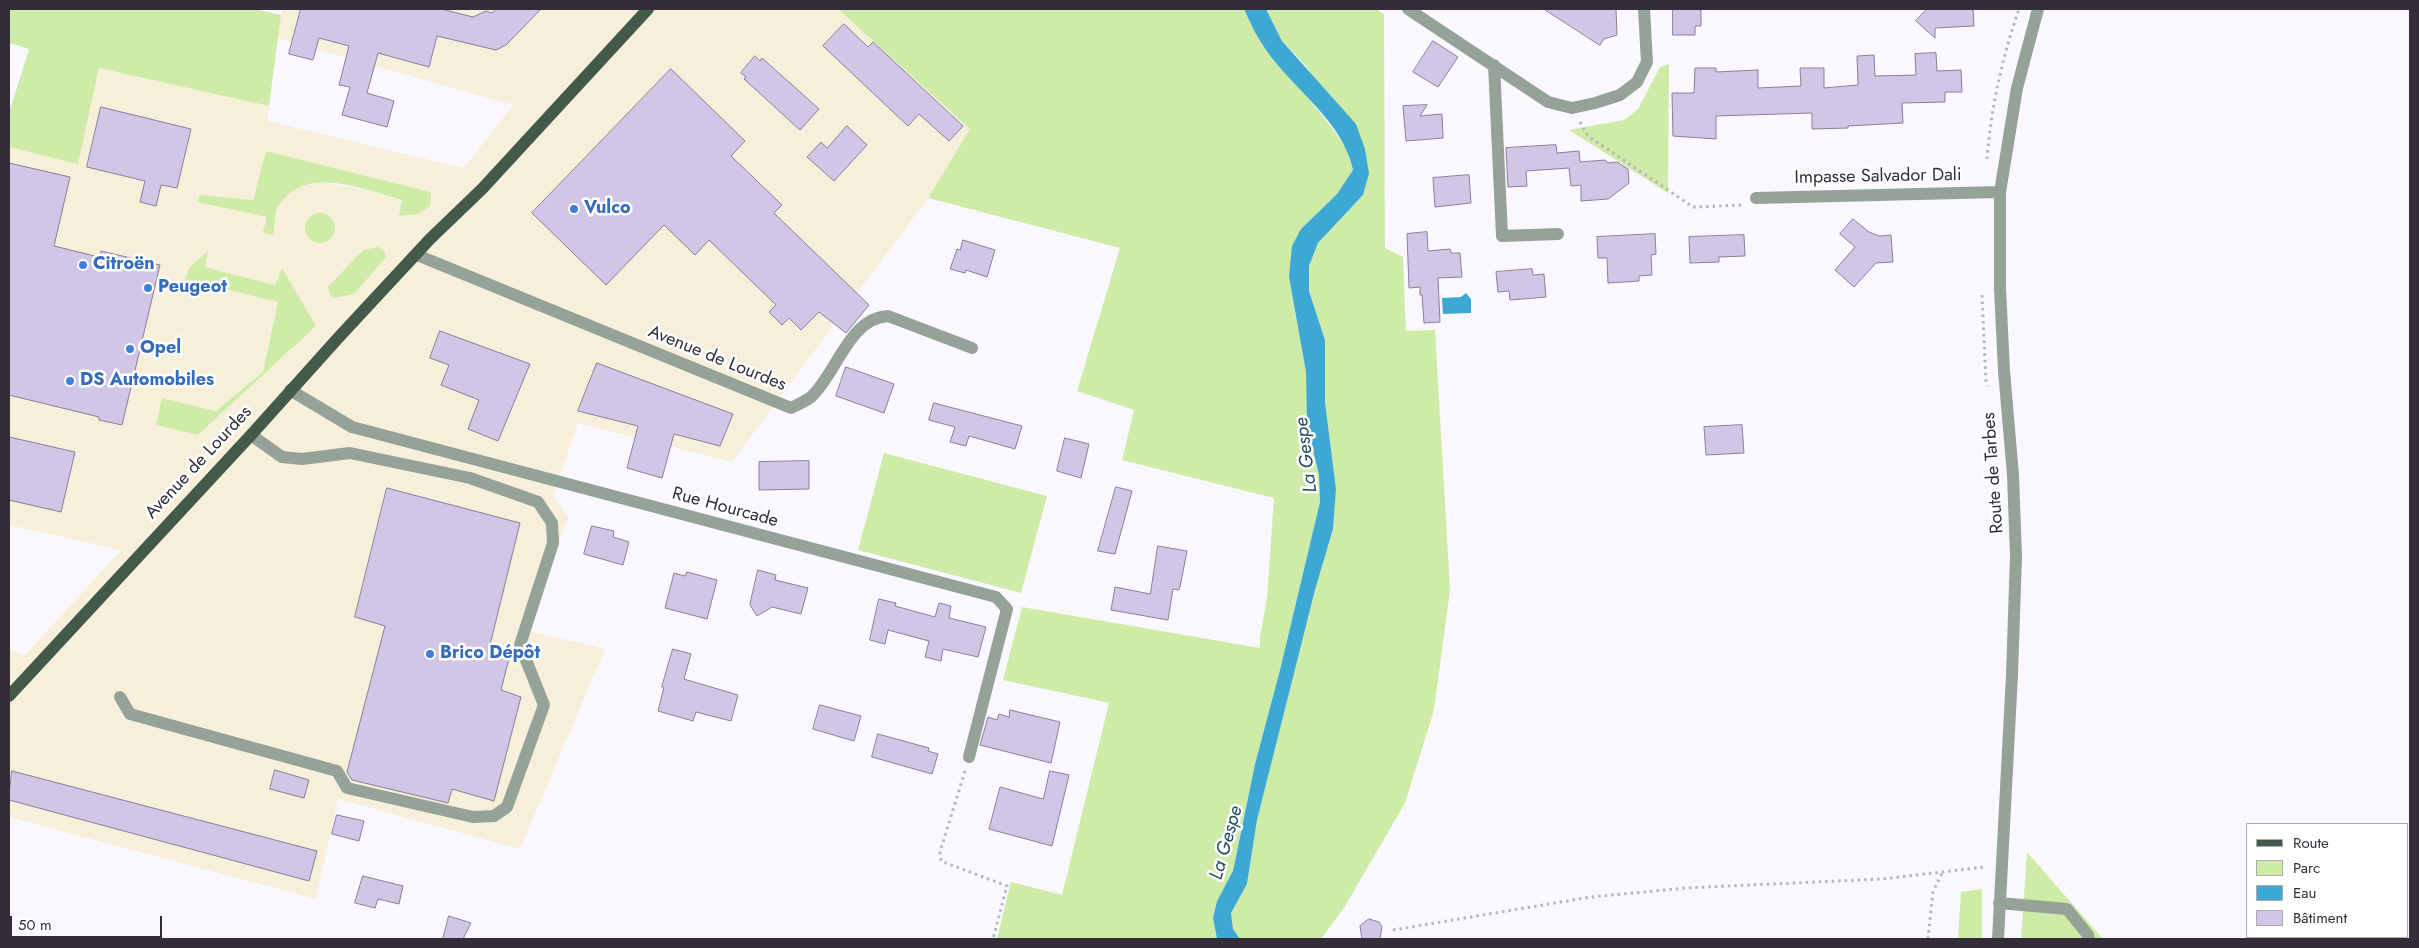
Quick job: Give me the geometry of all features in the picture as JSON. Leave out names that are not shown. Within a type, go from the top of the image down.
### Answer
[{"type":"main road","name":"Avenue de Lourdes","points":[[9,696],[251,435],[290,390],[482,189],[648,9]]},
{"type":"street","points":[[1408,9],[1548,102],[1572,108],[1620,95],[1637,82],[1647,62],[1644,9]]},
{"type":"street","name":"Route de Tarbes","points":[[1998,939],[1998,903],[2012,674],[2016,556],[2013,475],[2000,297],[2000,192],[2017,88],[2038,9]]},
{"type":"street","points":[[1494,65],[1502,236],[1558,234]]},
{"type":"street","name":"Impasse Salvador Dali","points":[[1756,198],[2000,192]]},
{"type":"street","name":"Avenue de Lourdes","points":[[417,255],[791,408],[811,397],[861,327],[877,316],[888,316],[972,348]]},
{"type":"street","name":"Rue Hourcade","points":[[290,390],[352,427],[996,597],[1007,609],[969,757]]},
{"type":"street","points":[[120,697],[130,714],[337,771],[346,788],[474,817],[494,816],[507,807],[544,705],[520,645],[553,543],[552,523],[546,512],[538,502],[470,478],[350,453],[292,459],[274,453],[251,435]]},
{"type":"street","points":[[1998,903],[2067,909],[2088,935],[2088,939]]},
{"type":"path","points":[[1572,108],[1588,136],[1693,207],[1749,205],[1756,198]]},
{"type":"path","points":[[969,757],[940,852],[941,861],[1007,886],[992,939]]},
{"type":"path","points":[[1393,930],[1591,897],[1686,888],[1881,879],[1942,873],[2001,864]]},
{"type":"path","points":[[1928,939],[1933,892],[1942,873]]},
{"type":"shaded area","points":[[282,9],[838,9],[970,129],[928,198],[732,462],[578,423],[553,495],[568,517],[529,631],[605,649],[520,849],[338,799],[316,899],[9,817],[9,649],[24,656],[121,550],[9,525],[9,147],[78,163],[99,68],[269,106],[268,121],[464,168],[513,105],[277,38]],"holes":[[[266,151],[430,206],[399,216],[402,201],[362,189],[322,182],[298,187],[289,193],[278,207],[273,235],[267,217],[197,202],[200,195],[253,200]],[[207,252],[205,267],[275,285],[282,269],[316,326],[198,435],[161,398],[216,411],[263,372],[278,302],[186,279]]]},
{"type":"green space","points":[[9,9],[255,9],[281,15],[269,106],[99,68],[78,164],[9,147],[9,113],[29,49],[9,43]]},
{"type":"green space","points":[[838,9],[1244,9],[1251,25],[1346,148],[1353,170],[1337,194],[1301,229],[1289,277],[1306,372],[1307,425],[1319,475],[1320,502],[1280,670],[1255,764],[1233,871],[1217,901],[1213,918],[1217,939],[997,939],[1011,882],[1062,895],[1109,703],[1003,680],[1022,607],[1260,648],[1267,597],[1274,498],[1122,460],[1134,410],[1077,391],[1120,248],[928,198],[970,129]]},
{"type":"green space","points":[[1266,9],[1376,9],[1384,14],[1385,248],[1403,257],[1406,331],[1435,330],[1450,590],[1434,710],[1405,803],[1344,908],[1321,939],[1240,939],[1233,929],[1231,913],[1247,884],[1257,820],[1315,590],[1333,529],[1336,489],[1325,402],[1325,340],[1309,291],[1309,266],[1318,243],[1363,195],[1369,174],[1306,66],[1282,41]]},
{"type":"green space","points":[[1669,64],[1668,193],[1569,130],[1624,120],[1638,109],[1660,67]]},
{"type":"green space","points":[[266,151],[431,192],[430,206],[418,214],[399,216],[402,200],[341,184],[325,182],[309,184],[296,189],[277,208],[273,235],[263,232],[267,217],[197,202],[200,195],[253,200]]},
{"type":"green space","points":[[320,213],[326,214],[334,222],[334,234],[326,242],[320,243],[314,242],[306,234],[305,228],[306,222],[314,214]]},
{"type":"green space","points":[[378,247],[384,251],[386,257],[354,294],[334,298],[330,295],[328,287],[363,250]]},
{"type":"green space","points":[[208,251],[205,267],[275,285],[282,268],[316,326],[198,435],[156,425],[162,398],[216,411],[263,372],[278,302],[185,279],[190,267]]},
{"type":"green space","points":[[884,453],[1047,496],[1021,593],[858,550]]},
{"type":"green space","points":[[2027,852],[2103,939],[2021,939]]},
{"type":"green space","points":[[1982,889],[1982,939],[1958,939],[1961,892]]},
{"type":"water","points":[[1244,9],[1266,9],[1282,41],[1356,124],[1365,149],[1369,174],[1363,195],[1318,243],[1309,266],[1309,291],[1325,340],[1325,402],[1336,489],[1333,529],[1315,590],[1257,820],[1247,884],[1231,913],[1233,929],[1240,939],[1217,939],[1213,918],[1217,901],[1233,871],[1255,764],[1280,670],[1320,502],[1319,475],[1307,425],[1306,372],[1289,277],[1292,246],[1301,229],[1337,194],[1353,170],[1339,136],[1316,106],[1266,50]]},
{"type":"water","points":[[1466,293],[1471,299],[1471,313],[1443,314],[1442,298],[1461,297]]},
{"type":"building","points":[[301,9],[441,9],[473,17],[486,11],[492,13],[496,9],[541,9],[506,45],[496,50],[437,36],[429,67],[378,53],[367,93],[394,101],[387,127],[342,115],[350,87],[339,85],[349,46],[319,38],[313,60],[289,54]]},
{"type":"building","points":[[1544,9],[1616,9],[1617,35],[1604,39],[1600,45]]},
{"type":"building","points":[[1673,9],[1701,9],[1701,26],[1695,26],[1695,35],[1673,35]]},
{"type":"building","points":[[1927,9],[1973,9],[1974,26],[1935,28],[1935,38],[1916,21]]},
{"type":"building","points":[[844,24],[868,47],[873,42],[963,126],[949,141],[919,114],[908,126],[823,46]]},
{"type":"building","points":[[1433,41],[1458,57],[1438,87],[1413,72]]},
{"type":"building","points":[[1936,53],[1937,71],[1961,70],[1962,92],[1945,92],[1945,102],[1902,103],[1903,123],[1812,129],[1812,113],[1716,116],[1716,139],[1673,136],[1672,93],[1694,93],[1695,68],[1716,68],[1716,72],[1758,70],[1758,88],[1801,86],[1800,68],[1824,68],[1824,88],[1858,85],[1857,56],[1874,55],[1875,76],[1916,75],[1915,54]]},
{"type":"building","points":[[755,56],[760,61],[762,58],[819,109],[800,130],[744,79],[746,77],[741,73]]},
{"type":"building","points":[[671,69],[745,141],[731,156],[782,205],[774,213],[869,305],[846,333],[819,312],[801,330],[789,318],[782,325],[769,312],[776,305],[709,240],[695,255],[664,225],[606,285],[532,213]]},
{"type":"building","points":[[1427,105],[1420,116],[1442,114],[1443,138],[1406,141],[1403,106]]},
{"type":"building","points":[[101,107],[191,129],[177,188],[161,185],[156,206],[140,202],[145,181],[87,167]]},
{"type":"building","points":[[847,126],[867,145],[834,181],[807,157],[821,142],[827,148]]},
{"type":"building","points":[[1556,145],[1557,153],[1579,151],[1580,162],[1605,160],[1608,163],[1617,162],[1628,169],[1629,183],[1608,199],[1581,201],[1581,185],[1571,186],[1569,168],[1526,171],[1527,186],[1508,187],[1506,148]]},
{"type":"building","name":"Citroën","points":[[9,163],[70,177],[54,246],[99,257],[101,251],[160,265],[122,425],[99,420],[99,417],[9,395]]},
{"type":"building","points":[[1469,175],[1471,203],[1435,207],[1433,178]]},
{"type":"building","points":[[1853,219],[1869,232],[1879,236],[1891,235],[1893,262],[1876,263],[1854,287],[1835,270],[1855,247],[1840,234]]},
{"type":"building","points":[[1427,232],[1428,251],[1450,249],[1451,253],[1460,253],[1462,277],[1438,278],[1440,322],[1424,323],[1420,287],[1409,288],[1407,234]]},
{"type":"building","points":[[1655,234],[1656,254],[1651,255],[1652,275],[1639,276],[1639,281],[1608,283],[1607,258],[1598,258],[1597,237]]},
{"type":"building","points":[[1744,235],[1745,256],[1719,257],[1719,262],[1690,263],[1689,237]]},
{"type":"building","points":[[963,240],[995,250],[987,277],[966,270],[965,273],[950,269],[957,249],[960,250]]},
{"type":"building","points":[[1532,269],[1533,275],[1544,274],[1546,297],[1510,300],[1509,291],[1498,292],[1496,272]]},
{"type":"building","points":[[440,331],[530,364],[498,441],[468,429],[479,400],[441,385],[449,365],[430,358]]},
{"type":"building","points":[[597,363],[733,414],[720,446],[674,434],[662,478],[627,468],[638,426],[578,411]]},
{"type":"building","points":[[846,367],[894,384],[884,413],[836,396]]},
{"type":"building","points":[[934,403],[1022,426],[1015,449],[969,436],[966,446],[950,442],[955,427],[929,420]]},
{"type":"building","points":[[1742,425],[1744,453],[1706,455],[1704,427]]},
{"type":"building","points":[[9,437],[75,452],[61,512],[9,500]]},
{"type":"building","points":[[1065,438],[1089,444],[1081,478],[1057,471]]},
{"type":"building","points":[[809,461],[809,489],[759,490],[759,462]]},
{"type":"building","points":[[1116,487],[1132,491],[1115,554],[1098,551]]},
{"type":"building","points":[[387,488],[520,523],[488,653],[509,658],[501,690],[521,697],[494,801],[452,789],[448,803],[352,780],[347,772],[385,626],[355,617]]},
{"type":"building","points":[[592,526],[614,531],[613,537],[629,542],[623,565],[584,554]]},
{"type":"building","points":[[1158,546],[1187,551],[1179,590],[1173,589],[1168,620],[1111,610],[1115,587],[1150,594]]},
{"type":"building","points":[[758,570],[776,575],[775,580],[808,588],[801,614],[772,607],[757,616],[750,605]]},
{"type":"building","points":[[687,572],[717,580],[707,619],[665,608],[674,573],[685,576]]},
{"type":"building","points":[[879,599],[896,603],[895,606],[935,617],[939,603],[951,606],[949,618],[986,627],[978,657],[943,649],[941,661],[925,657],[929,641],[888,630],[885,644],[870,640]]},
{"type":"building","points":[[673,649],[691,654],[684,679],[738,695],[731,721],[696,712],[693,721],[658,711],[664,687],[662,687]]},
{"type":"building","points":[[820,705],[861,716],[854,741],[813,729]]},
{"type":"building","points":[[1010,710],[1060,722],[1051,763],[980,745],[988,717],[997,720],[999,714],[1009,717]]},
{"type":"building","points":[[878,734],[929,748],[928,751],[938,754],[932,774],[872,757]]},
{"type":"building","points":[[275,770],[309,780],[304,798],[270,789]]},
{"type":"building","points":[[12,771],[317,851],[309,881],[9,800]]},
{"type":"building","points":[[1050,771],[1069,775],[1052,846],[989,829],[1000,787],[1043,799]]},
{"type":"building","points":[[337,815],[364,821],[359,841],[332,834]]},
{"type":"building","points":[[363,876],[403,886],[399,904],[378,899],[375,908],[355,903]]},
{"type":"building","points":[[449,916],[471,923],[463,939],[443,939]]},
{"type":"building","points":[[1369,919],[1379,922],[1382,927],[1380,939],[1362,939],[1360,926]]},
{"type":"place","name":"Vulco","points":[[574,209]]},
{"type":"place","name":"Citroën","points":[[83,265]]},
{"type":"place","name":"Peugeot","points":[[148,288]]},
{"type":"place","name":"Opel","points":[[130,349]]},
{"type":"place","name":"DS Automobiles","points":[[70,381]]},
{"type":"place","name":"Brico Dépôt","points":[[430,654]]},
{"type":"water label","name":"La Gespe","points":[[1307,455]]},
{"type":"water label","name":"La Gespe","points":[[1227,843]]}]
